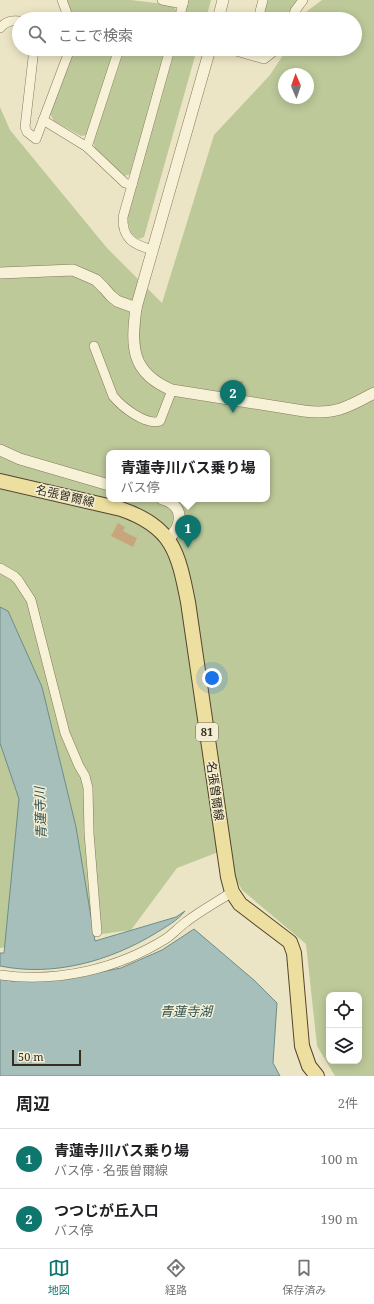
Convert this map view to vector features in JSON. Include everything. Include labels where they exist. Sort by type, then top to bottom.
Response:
[{"type":"main road","name":"名張曽爾線","points":[[0,481],[133,513],[154,525],[168,540],[176,557],[188,602],[228,877],[232,892],[240,904],[290,942],[294,953],[302,1046],[309,1066],[317,1076]]},
{"type":"street","points":[[62,0],[66,12]]},
{"type":"street","points":[[162,0],[184,2],[181,12]]},
{"type":"street","points":[[220,12],[223,0]]},
{"type":"street","points":[[260,12],[263,0]]},
{"type":"street","points":[[295,12],[303,0]]},
{"type":"street","points":[[0,28],[5,23],[12,21]]},
{"type":"street","points":[[33,56],[25,127],[27,132],[36,139],[67,56]]},
{"type":"street","points":[[87,147],[118,56]]},
{"type":"street","points":[[153,250],[142,247],[133,242],[127,236],[123,217],[165,56]]},
{"type":"street","points":[[208,56],[136,308],[133,338],[137,360],[149,377],[157,383],[172,390],[318,413],[340,410],[374,394]]},
{"type":"street","points":[[257,56],[264,59],[268,56]]},
{"type":"street","points":[[43,120],[87,147],[125,183],[132,185]]},
{"type":"street","points":[[0,273],[73,270],[96,280],[117,301],[136,308]]},
{"type":"street","points":[[94,346],[113,396],[119,403],[132,413],[153,422],[160,421],[172,390]]},
{"type":"street","points":[[0,450],[20,459],[106,483]]},
{"type":"street","points":[[168,540],[178,526],[179,518],[179,512],[171,502]]},
{"type":"street","points":[[0,568],[18,580],[31,600],[65,733],[79,766],[85,776],[88,788],[89,833],[97,932]]},
{"type":"street","points":[[0,975],[17,977],[47,977],[80,973],[111,965],[168,937],[186,922],[232,892]]},
{"type":"green space","points":[[68,0],[131,0],[172,5],[177,11],[70,12],[66,2]]},
{"type":"green space","points":[[188,0],[211,0],[208,12],[185,12]]},
{"type":"green space","points":[[268,0],[297,0],[290,12],[264,12]]},
{"type":"green space","points":[[322,0],[374,0],[374,1076],[335,1076],[328,1064],[362,1064],[362,992],[326,992],[326,1061],[317,1046],[306,944],[242,890],[221,851],[177,868],[131,930],[0,948],[0,107],[10,130],[107,248],[162,303],[214,135],[270,75],[282,56],[362,56],[362,12],[306,12]]},
{"type":"green space","points":[[72,56],[114,56],[87,135],[81,136],[54,121],[50,114]]},
{"type":"green space","points":[[122,56],[162,56],[164,58],[131,174],[124,176],[95,148],[93,142]]},
{"type":"green space","points":[[173,56],[195,56],[144,237],[139,239],[136,238],[132,233],[127,219]]},
{"type":"water","name":"青蓮寺川","points":[[0,607],[8,611],[42,687],[76,827],[95,941],[176,917],[185,911],[179,918],[156,933],[120,952],[101,959],[61,968],[20,969],[0,966],[0,953],[4,953],[19,799],[0,743]]},
{"type":"water","name":"青蓮寺湖","points":[[194,929],[255,981],[277,1003],[273,1063],[280,1076],[0,1076],[0,979],[13,981],[70,978],[121,968],[162,950]]},
{"type":"building","points":[[234,381],[243,381],[243,386],[241,386],[241,394],[227,394],[226,384],[234,384]]},
{"type":"building","points":[[118,523],[125,527],[123,531],[137,538],[133,547],[111,536]]},
{"type":"place","name":"つつじが丘入口","points":[[233,413]]},
{"type":"place","name":"青蓮寺川バス乗り場","points":[[188,548]]}]
